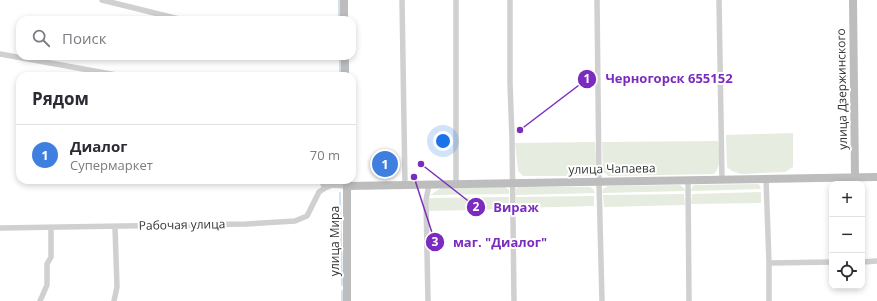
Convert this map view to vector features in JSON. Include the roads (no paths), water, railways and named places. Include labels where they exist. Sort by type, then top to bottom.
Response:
[{"type":"main road","points":[[344,0],[344,16]]},
{"type":"main road","name":"улица Дзержинского","points":[[853,0],[855,178]]},
{"type":"main road","points":[[345,60],[345,72]]},
{"type":"main road","name":"улица Чапаева","points":[[356,183],[405,185],[877,177]]},
{"type":"main road","name":"улица Мира","points":[[347,184],[347,301]]},
{"type":"street","points":[[102,0],[167,16]]},
{"type":"street","points":[[402,0],[405,185]]},
{"type":"street","points":[[456,0],[456,184]]},
{"type":"street","points":[[510,0],[514,301]]},
{"type":"street","points":[[596,0],[602,301]]},
{"type":"street","points":[[719,0],[722,180]]},
{"type":"street","points":[[0,54],[16,57]]},
{"type":"street","points":[[33,60],[100,72]]},
{"type":"street","points":[[766,179],[769,301]]},
{"type":"street","points":[[688,180],[689,301]]},
{"type":"street","points":[[322,184],[325,188],[340,184]]},
{"type":"street","points":[[428,301],[426,200],[429,184]]},
{"type":"street","name":"Рабочая улица","points":[[0,228],[252,224],[295,221],[307,216],[319,192],[325,188]]},
{"type":"street","points":[[40,301],[47,285],[47,264],[51,257],[51,227]]},
{"type":"street","points":[[114,301],[117,287],[115,227]]},
{"type":"street","points":[[865,262],[877,261]]},
{"type":"street","points":[[769,263],[829,262]]},
{"type":"waterway","points":[[339,0],[339,16]]},
{"type":"waterway","points":[[340,60],[340,72]]},
{"type":"waterway","points":[[340,193],[342,285]]},
{"type":"waterway","points":[[342,291],[342,301]]},
{"type":"place","name":"Черногорск 655152","points":[[520,130]]},
{"type":"place","name":"Диалог","points":[[385,164]]},
{"type":"place","name":"Вираж","points":[[421,164]]},
{"type":"place","name":"маг. \"Диалог\"","points":[[414,177]]}]
